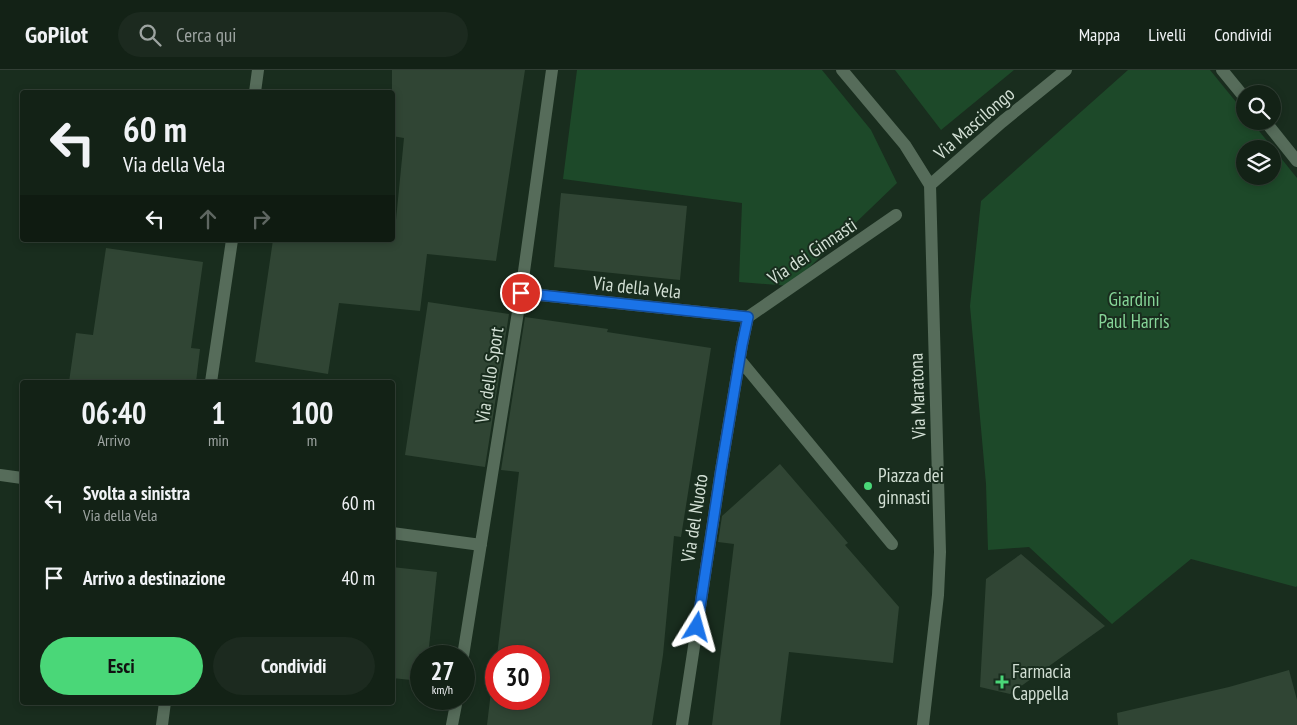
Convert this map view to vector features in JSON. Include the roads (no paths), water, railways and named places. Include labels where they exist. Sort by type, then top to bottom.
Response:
[{"type":"street","points":[[255,90],[258,70]]},
{"type":"street","name":"Via dello Sport","points":[[465,645],[521,293],[552,70]]},
{"type":"street","points":[[842,70],[905,145],[930,185]]},
{"type":"street","name":"Via Mascilongo","points":[[930,185],[1002,122],[1066,70]]},
{"type":"street","points":[[1222,70],[1236,87]]},
{"type":"street","points":[[1272,130],[1297,161]]},
{"type":"street","name":"Via Maratona","points":[[923,725],[938,595],[940,552],[930,185]]},
{"type":"street","name":"Via dei Ginnasti","points":[[748,317],[896,216]]},
{"type":"street","points":[[210,380],[232,242]]},
{"type":"street","name":"Via della Vela","points":[[521,293],[748,317]]},
{"type":"street","name":"Via del Nuoto","points":[[682,725],[721,470],[748,317]]},
{"type":"street","points":[[740,360],[892,544]]},
{"type":"street","points":[[0,475],[20,478]]},
{"type":"street","points":[[395,532],[481,546]]},
{"type":"street","points":[[162,725],[165,705]]},
{"type":"street","points":[[452,725],[454,710]]},
{"type":"place","name":"Piazza dei ginnasti","points":[[868,486]]},
{"type":"place","name":"Farmacia Cappella","points":[[1002,682]]},
{"type":"park label","name":"Giardini Paul Harris","points":[[1134,310]]}]
